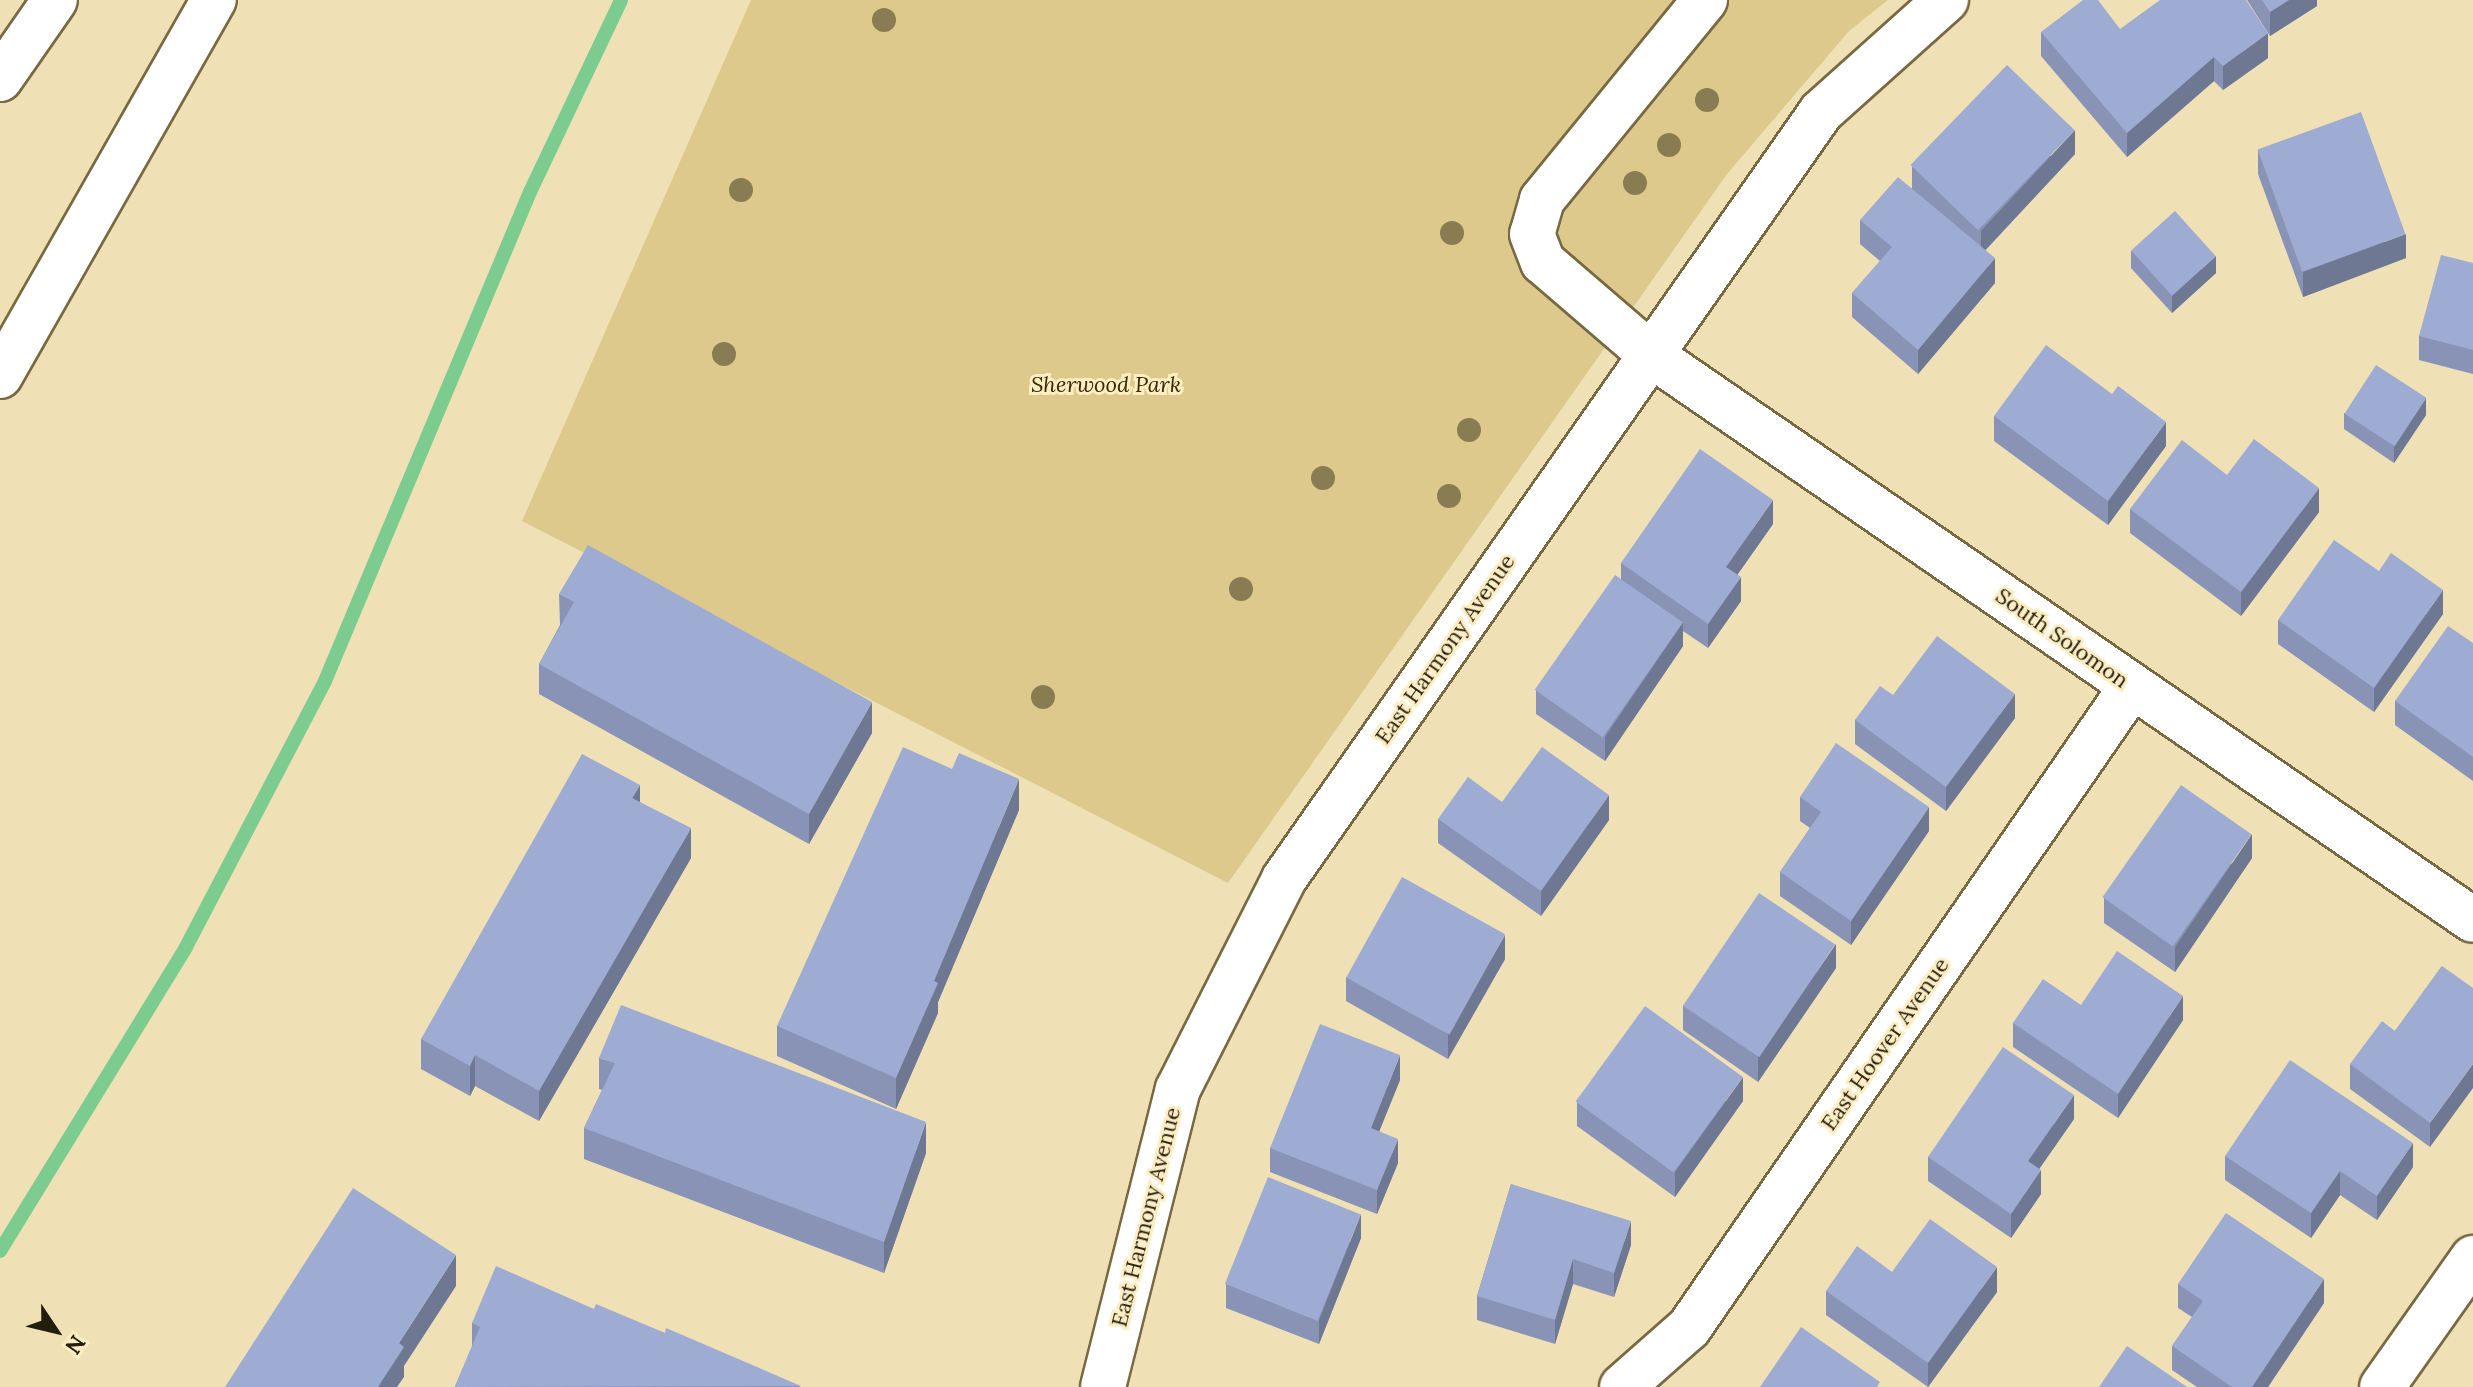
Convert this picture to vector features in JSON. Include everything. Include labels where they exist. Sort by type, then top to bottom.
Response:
[{"type":"main road","points":[[0,79],[55,0]]},
{"type":"main road","points":[[0,376],[214,0]]},
{"type":"main road","name":"South Solomon","points":[[1705,0],[1542,200],[1532,234],[1543,262],[1651,355],[2473,920]]},
{"type":"main road","name":"East Harmony Avenue","points":[[1103,1387],[1178,1089],[1270,905],[1821,112],[1946,0]]},
{"type":"main road","name":"East Hoover Avenue","points":[[1622,1387],[1689,1328],[2132,686]]},
{"type":"main road","points":[[2382,1387],[2473,1258]]},
{"type":"green space","name":"Sherwood Park","points":[[751,0],[1888,0],[1849,31],[1727,174],[1228,883],[522,521]]},
{"type":"building","points":[[2083,0],[2098,0],[2120,29],[2160,0],[2246,0],[2268,33],[2223,66],[2214,57],[2127,133],[2041,32]]},
{"type":"building","points":[[2262,0],[2289,0],[2270,12]]},
{"type":"building","points":[[2007,65],[2075,130],[1978,230],[1910,165]]},
{"type":"building","points":[[2361,112],[2405,234],[2302,272],[2258,150]]},
{"type":"building","points":[[1898,177],[1995,258],[1918,350],[1852,293],[1892,247],[1860,220]]},
{"type":"building","points":[[2175,211],[2216,256],[2172,296],[2131,250]]},
{"type":"building","points":[[2441,255],[2473,263],[2473,350],[2419,336]]},
{"type":"building","points":[[2046,345],[2112,394],[2118,386],[2166,422],[2108,501],[1994,416]]},
{"type":"building","points":[[2376,365],[2426,398],[2395,446],[2344,414]]},
{"type":"building","points":[[2254,439],[2319,488],[2241,592],[2130,509],[2182,440],[2227,475]]},
{"type":"building","points":[[1700,449],[1773,500],[1726,567],[1741,577],[1708,624],[1621,563]]},
{"type":"building","points":[[2334,540],[2379,571],[2391,553],[2443,590],[2374,688],[2278,620]]},
{"type":"building","points":[[588,545],[872,702],[809,814],[539,664],[574,602],[559,594]]},
{"type":"building","points":[[1615,575],[1683,623],[1603,737],[1535,690]]},
{"type":"building","points":[[2448,626],[2473,643],[2473,757],[2395,701]]},
{"type":"building","points":[[1937,636],[2015,694],[1946,787],[1855,720],[1880,686],[1893,695]]},
{"type":"building","points":[[1836,743],[1929,807],[1851,921],[1780,872],[1821,812],[1800,797]]},
{"type":"building","points":[[903,747],[952,769],[959,753],[1019,779],[934,981],[938,983],[896,1078],[777,1026]]},
{"type":"building","points":[[1542,747],[1609,795],[1541,891],[1438,819],[1468,777],[1502,802]]},
{"type":"building","points":[[582,754],[640,785],[632,798],[691,828],[539,1091],[475,1055],[470,1066],[421,1039]]},
{"type":"building","points":[[2181,785],[2251,834],[2173,947],[2102,897]]},
{"type":"building","points":[[1402,877],[1505,934],[1449,1035],[1346,978]]},
{"type":"building","points":[[1759,893],[1835,944],[1759,1057],[1683,1006]]},
{"type":"building","points":[[2117,951],[2183,996],[2118,1094],[2013,1023],[2043,979],[2081,1005]]},
{"type":"building","points":[[2442,966],[2473,988],[2473,1064],[2430,1123],[2350,1064],[2382,1021],[2395,1031]]},
{"type":"building","points":[[621,1005],[926,1122],[884,1242],[584,1128],[615,1063],[599,1058]]},
{"type":"building","points":[[1645,1006],[1743,1077],[1674,1173],[1576,1101]]},
{"type":"building","points":[[1320,1024],[1400,1055],[1371,1128],[1398,1139],[1377,1190],[1270,1148]]},
{"type":"building","points":[[2003,1047],[2074,1095],[2028,1161],[2041,1170],[2011,1214],[1928,1157]]},
{"type":"building","points":[[2290,1060],[2413,1143],[2377,1196],[2340,1171],[2311,1213],[2225,1156]]},
{"type":"building","points":[[1268,1177],[1361,1214],[1318,1321],[1225,1284]]},
{"type":"building","points":[[1511,1184],[1631,1221],[1614,1273],[1573,1259],[1555,1320],[1477,1296]]},
{"type":"building","points":[[353,1188],[456,1255],[399,1343],[404,1347],[378,1387],[225,1387]]},
{"type":"building","points":[[2226,1213],[2324,1279],[2252,1387],[2232,1387],[2172,1346],[2203,1301],[2178,1284]]},
{"type":"building","points":[[1930,1219],[1997,1267],[1928,1363],[1826,1291],[1857,1246],[1892,1272]]},
{"type":"building","points":[[496,1266],[594,1309],[596,1304],[665,1333],[666,1328],[801,1386],[455,1386],[480,1327],[472,1323]]},
{"type":"building","points":[[1801,1327],[1880,1382],[1877,1387],[1760,1387]]},
{"type":"building","points":[[2127,1346],[2187,1387],[2099,1387]]},
{"type":"waterway","points":[[0,1251],[186,947],[325,681],[530,192],[621,0]]}]
